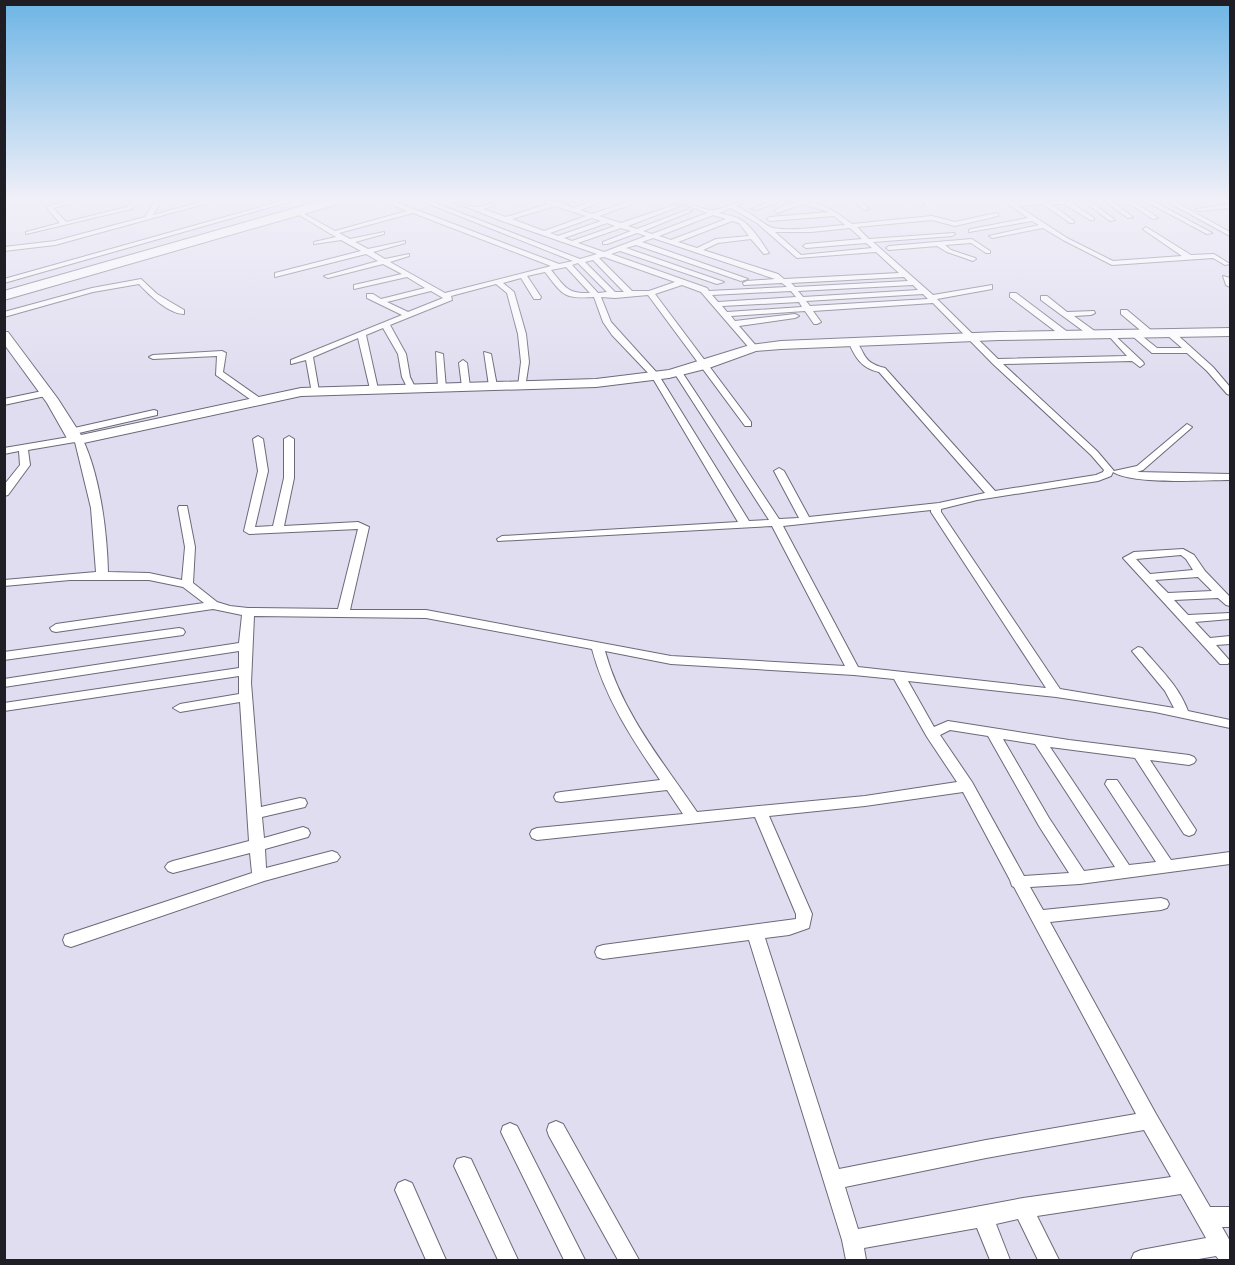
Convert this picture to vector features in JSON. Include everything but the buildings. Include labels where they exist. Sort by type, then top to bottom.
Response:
[{"type":"highway","points":[[6,287],[115,260]]},
{"type":"street","points":[[5,271],[6,287],[105,260]]},
{"type":"street","points":[[302,261],[306,260]]},
{"type":"street","points":[[278,275],[337,260]]},
{"type":"street","points":[[302,277],[365,260]]},
{"type":"street","points":[[294,362],[361,333],[449,300],[433,288],[381,260]]},
{"type":"street","points":[[328,276],[390,260]]},
{"type":"street","points":[[547,260],[563,266],[597,296],[610,327],[655,376],[745,524]]},
{"type":"street","points":[[391,307],[583,260]]},
{"type":"street","points":[[597,260],[631,295]]},
{"type":"street","points":[[618,260],[709,293],[754,348]]},
{"type":"street","points":[[655,260],[720,282]]},
{"type":"street","points":[[688,260],[744,279]]},
{"type":"street","points":[[729,260],[784,281],[794,289],[812,315]]},
{"type":"street","points":[[888,260],[930,297],[1113,473],[1149,477],[1200,475],[1230,477]]},
{"type":"street","points":[[1106,260],[1112,263],[1158,260]]},
{"type":"street","points":[[1221,260],[1227,264]]},
{"type":"street","points":[[359,276],[416,261]]},
{"type":"street","points":[[580,261],[615,296]]},
{"type":"street","points":[[659,274],[691,261]]},
{"type":"street","points":[[699,288],[720,282],[770,274],[897,269]]},
{"type":"street","points":[[547,270],[567,294],[631,295],[650,293],[682,282]]},
{"type":"street","points":[[357,287],[408,275]]},
{"type":"street","points":[[734,284],[904,275]]},
{"type":"street","points":[[523,276],[537,297]]},
{"type":"street","points":[[4,315],[92,290],[141,280],[154,296],[181,312]]},
{"type":"street","points":[[498,282],[510,292],[522,334],[525,362],[522,386]]},
{"type":"street","points":[[709,293],[913,283]]},
{"type":"street","points":[[736,326],[989,287]]},
{"type":"street","points":[[381,301],[433,288]]},
{"type":"street","points":[[650,293],[748,424]]},
{"type":"street","points":[[1013,295],[1066,335]]},
{"type":"street","points":[[370,296],[408,315]]},
{"type":"street","points":[[717,304],[801,298],[930,297]]},
{"type":"street","points":[[1044,298],[1093,334]]},
{"type":"street","points":[[1124,312],[1149,333]]},
{"type":"street","points":[[1066,314],[1091,313]]},
{"type":"street","points":[[724,314],[812,315]]},
{"type":"street","points":[[385,324],[402,354],[406,377],[412,389]]},
{"type":"street","points":[[4,452],[257,400],[315,391],[596,383],[655,376],[705,365],[754,348],[807,343],[970,337],[1230,332]]},
{"type":"street","points":[[361,333],[374,389]]},
{"type":"street","points":[[1170,333],[1230,392]]},
{"type":"street","points":[[996,362],[1137,361],[1111,334]]},
{"type":"street","points":[[1134,334],[1152,350],[1189,350]]},
{"type":"street","points":[[4,335],[47,393],[75,437],[99,513],[102,577]]},
{"type":"street","points":[[852,341],[861,362],[866,366],[882,370],[992,494]]},
{"type":"street","points":[[153,357],[222,353],[219,373],[257,400]]},
{"type":"street","points":[[439,354],[442,388]]},
{"type":"street","points":[[487,354],[493,386]]},
{"type":"street","points":[[309,356],[315,391]]},
{"type":"street","points":[[463,363],[466,387]]},
{"type":"street","points":[[677,371],[776,523],[854,671]]},
{"type":"street","points":[[4,402],[47,393]]},
{"type":"street","points":[[75,437],[154,413]]},
{"type":"street","points":[[502,539],[806,521],[937,506],[992,494],[1098,478],[1140,468],[1187,427]]},
{"type":"street","points":[[258,439],[263,471],[249,531],[358,525],[364,527],[343,614]]},
{"type":"street","points":[[278,530],[290,478],[289,439]]},
{"type":"street","points":[[4,493],[25,465],[23,449]]},
{"type":"street","points":[[779,471],[806,521]]},
{"type":"street","points":[[937,506],[936,512],[1056,693]]},
{"type":"street","points":[[183,508],[190,547],[187,585]]},
{"type":"street","points":[[1224,661],[1129,558],[1134,555],[1183,552],[1230,603]]},
{"type":"street","points":[[1148,577],[1201,573]]},
{"type":"street","points":[[4,583],[55,577],[147,577],[187,585],[214,605]]},
{"type":"street","points":[[1166,597],[1221,594]]},
{"type":"street","points":[[56,628],[214,605],[248,612],[426,614],[671,660],[854,671],[1056,693],[1183,714],[1228,726]]},
{"type":"street","points":[[248,612],[245,646],[246,697],[259,872],[263,875]]},
{"type":"street","points":[[1186,619],[1230,616]]},
{"type":"street","points":[[4,656],[179,632]]},
{"type":"street","points":[[1208,642],[1230,640]]},
{"type":"street","points":[[4,683],[245,646]]},
{"type":"street","points":[[598,647],[601,664],[612,691],[694,819]]},
{"type":"street","points":[[1138,651],[1170,687],[1183,714]]},
{"type":"street","points":[[4,707],[245,671]]},
{"type":"street","points":[[899,676],[932,734],[967,786],[1017,882],[1039,917],[1149,1120],[1226,1253],[1141,1260]]},
{"type":"street","points":[[180,708],[246,697]]},
{"type":"street","points":[[932,734],[948,725],[1189,760]]},
{"type":"street","points":[[992,732],[1044,822],[1080,878]]},
{"type":"street","points":[[1039,740],[1125,871]]},
{"type":"street","points":[[1139,754],[1189,830]]},
{"type":"street","points":[[561,796],[672,784]]},
{"type":"street","points":[[1112,784],[1167,866]]},
{"type":"street","points":[[537,834],[865,801],[967,786]]},
{"type":"street","points":[[254,814],[300,803]]},
{"type":"street","points":[[603,952],[798,926],[805,919],[760,812]]},
{"type":"street","points":[[172,867],[303,833]]},
{"type":"street","points":[[71,940],[263,875],[332,857]]},
{"type":"street","points":[[1017,882],[1080,878],[1230,858]]},
{"type":"street","points":[[1039,917],[1161,904]]},
{"type":"street","points":[[756,933],[852,1240],[856,1260]]},
{"type":"street","points":[[833,1180],[986,1149],[1149,1120]]},
{"type":"street","points":[[556,1130],[628,1260]]},
{"type":"street","points":[[510,1132],[575,1260]]},
{"type":"street","points":[[464,1166],[508,1260]]},
{"type":"street","points":[[852,1240],[1023,1208],[1186,1184]]},
{"type":"street","points":[[405,1190],[436,1260]]},
{"type":"street","points":[[1023,1208],[1049,1260]]},
{"type":"street","points":[[983,1217],[1000,1260]]},
{"type":"street","points":[[1206,1217],[1230,1217]]}]
